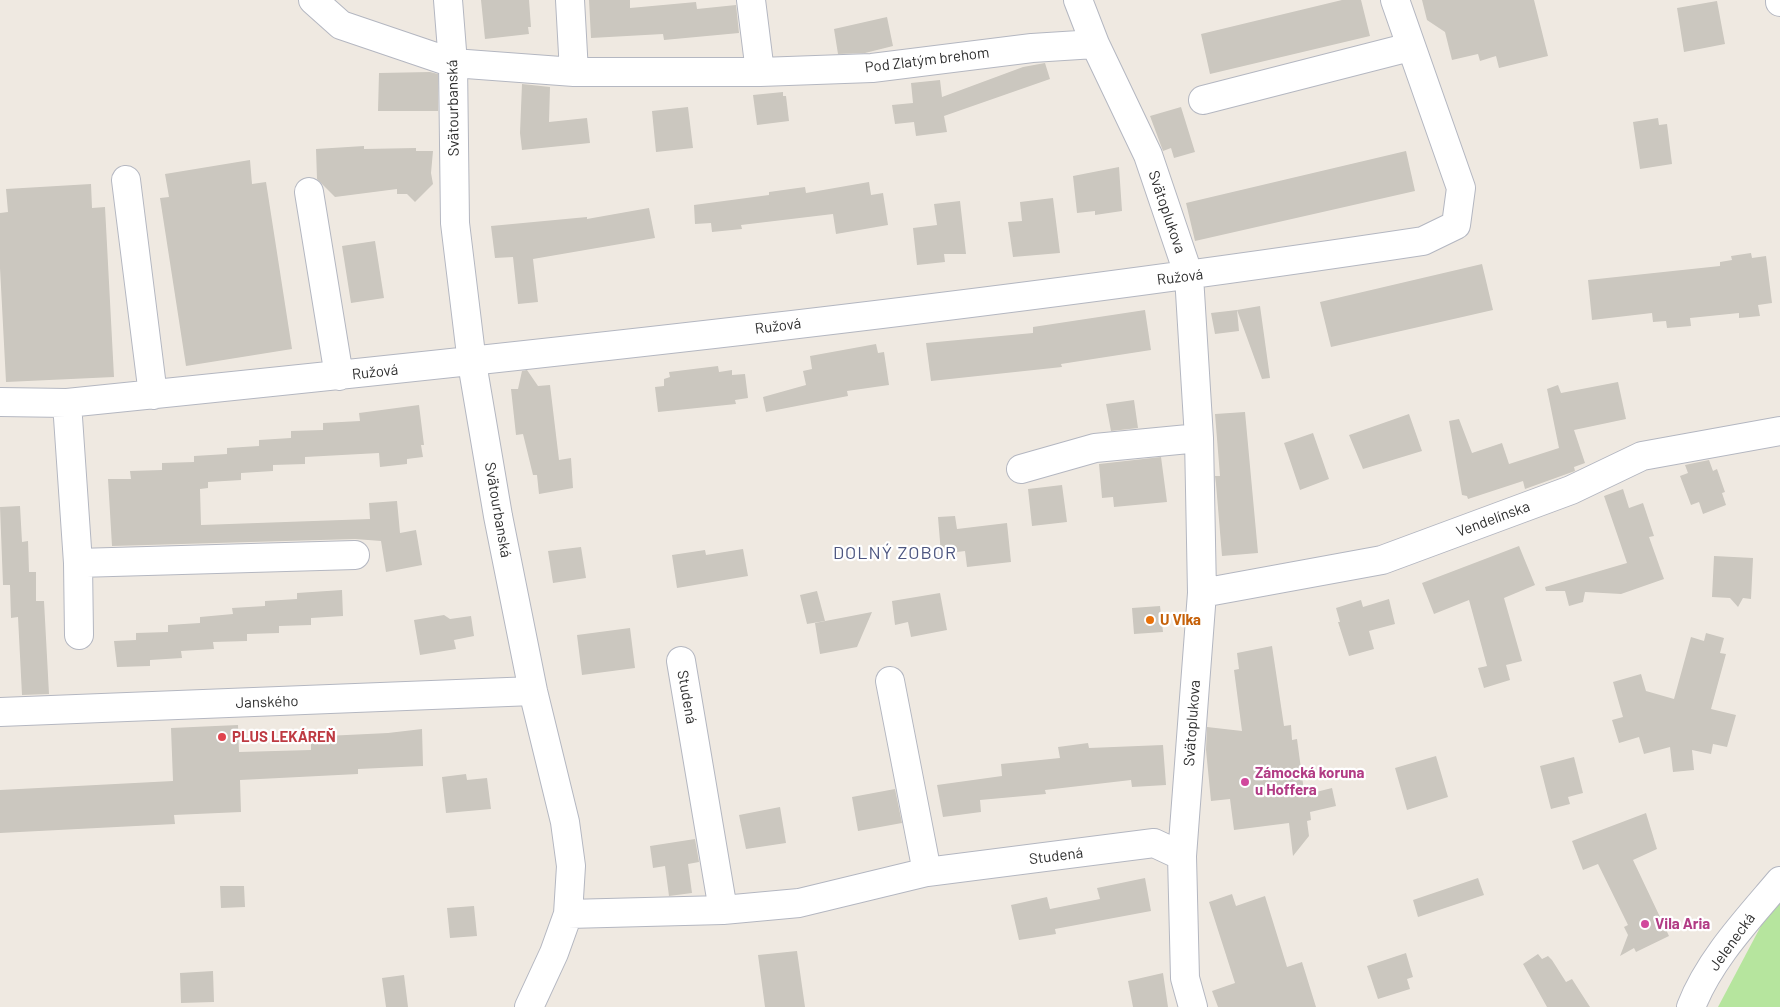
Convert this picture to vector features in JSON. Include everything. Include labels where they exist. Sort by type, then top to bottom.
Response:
[{"type":"street","name":"Pod Zlatým brehom","points":[[313,0],[341,25],[454,63],[574,72],[760,72],[872,68],[1032,48],[1095,44]]},
{"type":"street","name":"Svätourbanská","points":[[448,0],[454,63],[455,223],[472,362],[498,516],[533,691],[565,822],[571,866],[568,914],[554,953],[529,1007]]},
{"type":"street","points":[[570,0],[574,72]]},
{"type":"street","points":[[751,0],[760,72]]},
{"type":"street","name":"Svätoplukova","points":[[1078,0],[1095,44],[1148,155],[1189,276],[1199,438],[1202,593],[1182,856],[1185,978],[1193,1007]]},
{"type":"street","name":"Ružová","points":[[0,402],[67,403],[472,362],[1189,276],[1423,241],[1456,225],[1461,188],[1395,0]]},
{"type":"street","points":[[1203,100],[1410,47]]},
{"type":"street","points":[[126,180],[153,395]]},
{"type":"street","points":[[309,192],[339,376]]},
{"type":"street","points":[[67,403],[78,563],[79,636]]},
{"type":"street","name":"Vendelínska","points":[[1202,593],[1382,560],[1571,490],[1642,456],[1780,431]]},
{"type":"street","points":[[1021,468],[1095,448],[1199,438]]},
{"type":"street","points":[[78,563],[355,555]]},
{"type":"street","name":"Studená","points":[[681,662],[723,910]]},
{"type":"street","points":[[890,681],[927,872]]},
{"type":"street","name":"Janského","points":[[0,712],[533,691]]},
{"type":"street","name":"Studená","points":[[568,914],[723,910],[799,903],[927,872],[1154,843],[1182,856]]},
{"type":"street","name":"Jelenecká","points":[[1691,1007],[1698,989],[1721,956],[1746,921],[1780,881]]},
{"type":"green space","points":[[1780,903],[1780,1007],[1718,1007],[1763,922]]},
{"type":"building","points":[[481,0],[529,0],[531,27],[528,27],[529,34],[485,39]]},
{"type":"building","points":[[589,0],[630,0],[630,8],[696,2],[697,9],[736,5],[739,33],[664,40],[663,34],[591,38]]},
{"type":"building","points":[[1342,0],[1361,0],[1370,36],[1210,74],[1201,34]]},
{"type":"building","points":[[1422,0],[1534,0],[1548,56],[1499,68],[1496,56],[1480,61],[1478,54],[1452,60],[1445,32],[1427,20]]},
{"type":"building","points":[[1717,1],[1725,44],[1684,52],[1677,8]]},
{"type":"building","points":[[887,17],[893,46],[865,53],[838,54],[834,29]]},
{"type":"building","points":[[1045,63],[1050,79],[944,116],[947,132],[916,136],[914,122],[895,124],[892,105],[913,103],[911,83],[940,80],[942,97],[1023,67]]},
{"type":"building","points":[[430,72],[438,74],[438,111],[378,111],[379,73]]},
{"type":"building","points":[[522,84],[550,87],[549,122],[587,118],[590,143],[522,150],[520,133]]},
{"type":"building","points":[[783,92],[783,96],[786,96],[789,121],[757,125],[753,95]]},
{"type":"building","points":[[688,107],[693,148],[656,152],[652,111]]},
{"type":"building","points":[[1181,107],[1195,152],[1174,158],[1171,148],[1163,151],[1150,116]]},
{"type":"building","points":[[1658,118],[1659,125],[1667,124],[1672,164],[1640,169],[1633,122]]},
{"type":"building","points":[[364,146],[364,149],[416,148],[416,151],[433,151],[431,173],[433,184],[415,202],[407,194],[397,194],[397,189],[335,197],[317,179],[316,149]]},
{"type":"building","points":[[1406,151],[1415,191],[1195,241],[1186,203]]},
{"type":"building","points":[[250,160],[252,184],[266,182],[292,349],[186,366],[160,198],[169,197],[165,174]]},
{"type":"building","points":[[1119,167],[1122,211],[1095,215],[1095,211],[1077,213],[1073,176]]},
{"type":"building","points":[[869,182],[871,195],[883,193],[888,225],[836,234],[833,214],[741,225],[742,229],[712,232],[711,223],[695,224],[694,205],[769,195],[769,192],[805,187],[806,193]]},
{"type":"building","points":[[91,184],[92,208],[105,207],[114,377],[6,382],[0,268],[0,213],[8,212],[6,189]]},
{"type":"building","points":[[1053,198],[1060,253],[1013,257],[1008,222],[1022,221],[1020,202]]},
{"type":"building","points":[[960,201],[966,254],[944,254],[945,262],[917,265],[913,228],[937,225],[934,204]]},
{"type":"building","points":[[649,208],[655,238],[533,259],[538,302],[518,304],[513,257],[495,258],[491,226],[587,217],[587,219]]},
{"type":"building","points":[[375,241],[384,298],[351,303],[342,246]]},
{"type":"building","points":[[1751,253],[1752,258],[1766,256],[1772,303],[1758,305],[1760,316],[1739,318],[1739,313],[1690,318],[1691,326],[1667,328],[1666,321],[1653,322],[1652,313],[1592,320],[1588,280],[1720,266],[1720,262],[1732,260],[1731,256]]},
{"type":"building","points":[[1482,264],[1493,310],[1331,347],[1320,302]]},
{"type":"building","points":[[1260,306],[1270,378],[1262,379],[1237,310]]},
{"type":"building","points":[[1145,310],[1151,350],[1061,364],[1062,367],[931,381],[926,343],[1033,333],[1033,327]]},
{"type":"building","points":[[1237,310],[1239,331],[1215,334],[1211,313]]},
{"type":"building","points":[[876,344],[878,353],[884,352],[889,385],[847,391],[848,396],[766,412],[763,397],[806,385],[803,371],[812,369],[810,356]]},
{"type":"building","points":[[718,366],[719,372],[732,370],[732,375],[745,374],[748,398],[735,400],[736,404],[658,412],[655,387],[664,386],[664,379],[670,377],[669,372]]},
{"type":"building","points":[[527,370],[538,386],[550,385],[559,460],[571,458],[573,488],[539,494],[537,475],[533,475],[523,434],[516,435],[511,389],[518,389],[522,371]]},
{"type":"building","points":[[1618,382],[1626,419],[1574,430],[1585,463],[1574,467],[1575,471],[1525,489],[1523,481],[1468,499],[1467,496],[1462,495],[1449,421],[1459,419],[1472,453],[1502,443],[1509,464],[1559,448],[1547,389],[1558,385],[1561,393]]},
{"type":"building","points":[[1134,400],[1138,428],[1111,431],[1106,404]]},
{"type":"building","points":[[419,405],[424,445],[421,445],[423,457],[407,459],[407,464],[380,467],[379,453],[305,457],[305,464],[273,465],[273,471],[241,473],[241,480],[208,482],[208,488],[200,489],[201,525],[370,519],[369,503],[397,501],[400,533],[416,530],[422,565],[386,572],[381,541],[355,539],[112,546],[108,479],[131,479],[130,471],[162,470],[162,463],[194,462],[194,456],[227,454],[227,448],[259,446],[259,440],[291,438],[291,431],[323,430],[323,423],[360,421],[359,413]]},
{"type":"building","points":[[1245,412],[1258,553],[1222,556],[1215,476],[1220,476],[1215,414]]},
{"type":"building","points":[[1409,414],[1422,451],[1363,469],[1349,435]]},
{"type":"building","points":[[1313,433],[1329,479],[1300,490],[1284,443]]},
{"type":"building","points":[[1161,457],[1167,502],[1114,507],[1113,497],[1102,498],[1099,464]]},
{"type":"building","points":[[1709,460],[1713,471],[1717,469],[1725,492],[1722,493],[1726,505],[1703,514],[1699,502],[1691,505],[1680,476],[1688,473],[1685,465]]},
{"type":"building","points":[[1062,485],[1067,522],[1032,526],[1028,489]]},
{"type":"building","points":[[1623,489],[1629,508],[1643,503],[1654,536],[1649,537],[1664,579],[1621,594],[1585,592],[1583,602],[1569,606],[1565,591],[1546,591],[1545,587],[1627,563],[1604,496]]},
{"type":"building","points":[[20,506],[22,542],[28,541],[29,572],[36,572],[36,601],[44,601],[49,694],[22,695],[18,617],[11,618],[10,585],[3,585],[0,507]]},
{"type":"building","points":[[955,516],[957,529],[1007,523],[1011,562],[967,567],[965,551],[941,554],[938,517]]},
{"type":"building","points":[[1519,546],[1535,585],[1504,598],[1522,661],[1506,665],[1510,680],[1484,688],[1478,668],[1487,666],[1469,600],[1434,614],[1422,583]]},
{"type":"building","points":[[581,547],[586,578],[553,583],[548,551]]},
{"type":"building","points":[[743,549],[748,576],[677,588],[672,555],[705,550],[706,555]]},
{"type":"building","points":[[1714,556],[1753,558],[1751,599],[1743,598],[1738,607],[1730,598],[1712,597]]},
{"type":"building","points":[[342,590],[343,616],[311,618],[311,625],[279,626],[279,633],[247,634],[247,641],[213,642],[214,649],[181,651],[182,658],[150,660],[150,666],[117,667],[114,641],[136,640],[136,633],[168,632],[168,625],[200,623],[200,617],[233,614],[232,608],[265,606],[265,601],[297,599],[297,593]]},
{"type":"building","points":[[817,591],[825,621],[807,624],[800,595]]},
{"type":"building","points":[[940,593],[947,630],[911,637],[908,622],[895,625],[892,601]]},
{"type":"building","points":[[1389,599],[1395,624],[1369,631],[1374,649],[1349,656],[1338,622],[1340,622],[1336,608],[1361,600],[1363,607]]},
{"type":"building","points":[[1160,606],[1163,632],[1134,634],[1132,608]]},
{"type":"building","points":[[872,612],[857,647],[820,654],[815,623]]},
{"type":"building","points":[[444,615],[450,619],[471,616],[474,636],[454,640],[456,649],[420,655],[414,620]]},
{"type":"building","points":[[630,628],[635,668],[582,675],[577,635]]},
{"type":"building","points":[[1706,633],[1724,638],[1720,653],[1726,654],[1711,709],[1736,715],[1727,747],[1713,744],[1711,754],[1692,750],[1694,770],[1673,772],[1670,747],[1644,754],[1639,737],[1619,743],[1612,720],[1623,717],[1613,682],[1641,674],[1646,691],[1674,699],[1691,637],[1704,641]]},
{"type":"building","points":[[1272,646],[1284,726],[1291,725],[1292,740],[1297,739],[1304,791],[1307,791],[1308,794],[1332,788],[1336,806],[1310,812],[1311,820],[1307,821],[1309,836],[1293,856],[1289,823],[1234,830],[1230,799],[1211,801],[1206,750],[1207,727],[1242,731],[1234,670],[1239,669],[1237,653]]},
{"type":"building","points":[[238,725],[239,752],[311,750],[311,742],[327,741],[326,736],[388,733],[422,729],[423,766],[358,769],[358,774],[240,780],[241,812],[174,815],[175,824],[0,833],[0,790],[173,781],[171,728]]},
{"type":"building","points":[[1088,743],[1089,748],[1163,745],[1166,785],[1132,787],[1131,780],[1045,790],[1046,794],[980,800],[981,812],[943,817],[937,785],[1002,776],[1001,764],[1060,758],[1058,747]]},
{"type":"building","points":[[1436,756],[1448,797],[1407,810],[1395,768]]},
{"type":"building","points":[[1574,757],[1583,793],[1568,797],[1570,804],[1551,809],[1540,766]]},
{"type":"building","points":[[466,774],[467,780],[487,778],[491,809],[446,813],[442,777]]},
{"type":"building","points":[[895,789],[902,823],[858,831],[852,797]]},
{"type":"building","points":[[780,807],[786,843],[746,849],[739,815]]},
{"type":"building","points":[[1646,813],[1657,849],[1633,860],[1669,936],[1636,952],[1634,948],[1620,956],[1628,935],[1624,927],[1628,925],[1598,864],[1583,870],[1572,841]]},
{"type":"building","points":[[695,839],[699,862],[688,864],[692,893],[669,896],[665,866],[653,868],[650,846]]},
{"type":"building","points":[[1145,878],[1151,911],[1055,929],[1056,934],[1019,940],[1011,905],[1047,897],[1050,909],[1100,899],[1097,888]]},
{"type":"building","points":[[1478,878],[1484,895],[1418,917],[1413,900]]},
{"type":"building","points":[[220,886],[244,886],[245,907],[221,908]]},
{"type":"building","points":[[1232,894],[1236,906],[1265,896],[1287,967],[1302,962],[1316,1007],[1218,1007],[1212,991],[1235,983],[1209,902]]},
{"type":"building","points":[[474,906],[477,936],[450,938],[447,908]]},
{"type":"building","points":[[797,951],[805,1007],[765,1007],[758,955]]},
{"type":"building","points":[[1406,953],[1413,977],[1407,979],[1410,989],[1378,999],[1367,966]]},
{"type":"building","points":[[1538,954],[1542,959],[1548,956],[1552,960],[1566,982],[1572,979],[1590,1007],[1547,1007],[1523,964]]},
{"type":"building","points":[[213,971],[214,1002],[181,1003],[180,973]]},
{"type":"building","points":[[1163,973],[1168,1007],[1133,1007],[1128,981]]},
{"type":"building","points":[[404,975],[408,1007],[386,1007],[382,978]]},
{"type":"place","name":"U Vlka","points":[[1150,620]]},
{"type":"place","name":"PLUS LEKÁREŇ","points":[[222,737]]},
{"type":"place","name":"Zámocká koruna u Hoffera","points":[[1245,782]]},
{"type":"place","name":"Vila Aria","points":[[1645,924]]},
{"type":"district","name":"DOLNÝ ZOBOR","points":[[895,553]]}]
